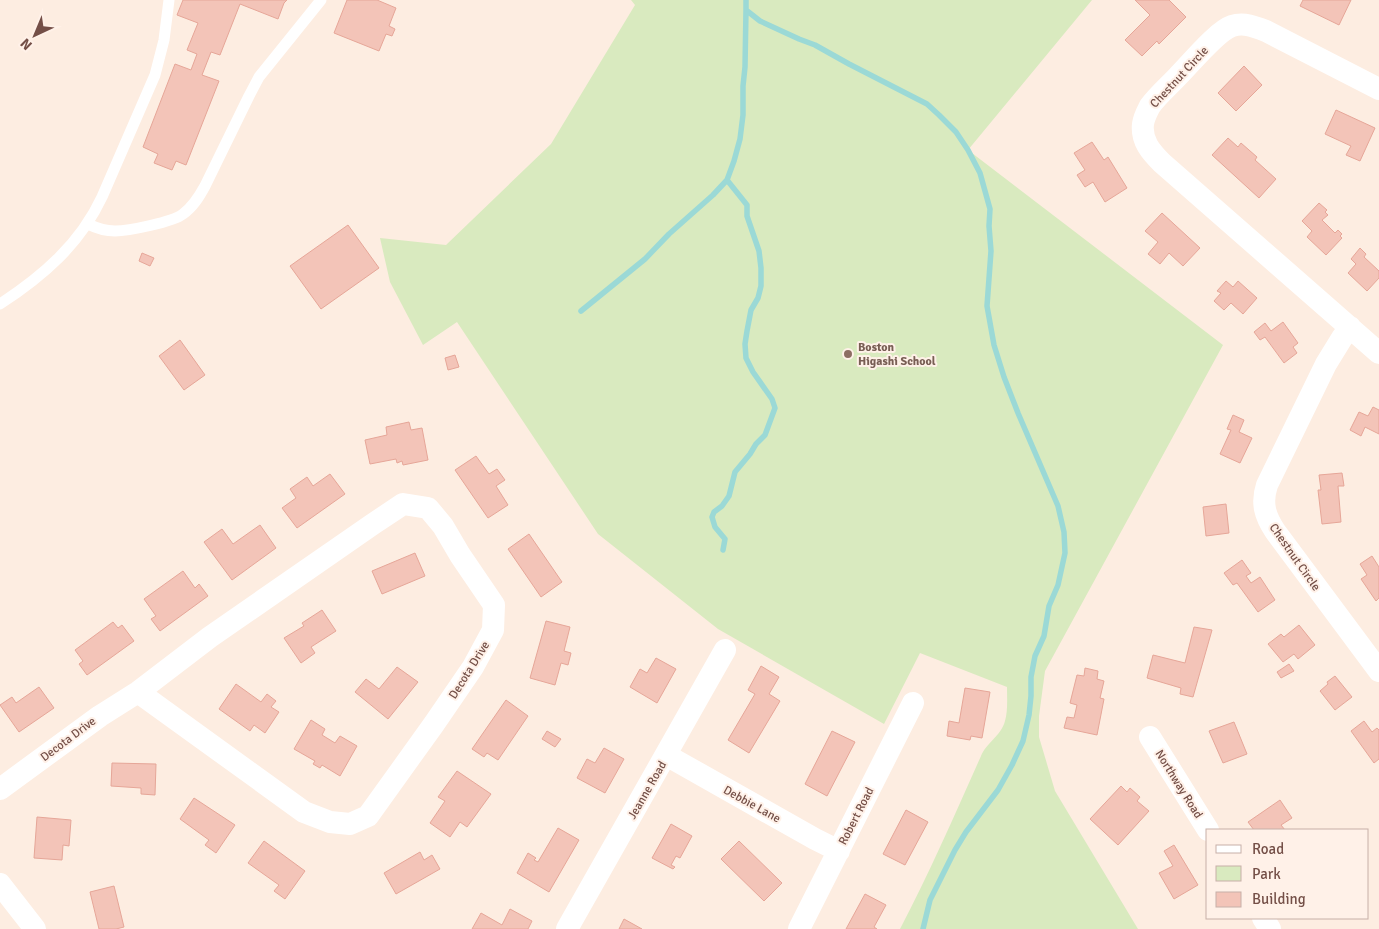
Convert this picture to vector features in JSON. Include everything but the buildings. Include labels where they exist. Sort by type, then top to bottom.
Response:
[{"type":"street","name":"Chestnut Circle","points":[[1379,89],[1266,32],[1240,24],[1232,26],[1217,36],[1157,98],[1147,111],[1143,126],[1143,135],[1146,143],[1156,157],[1379,353]]},
{"type":"street","name":"Chestnut Circle","points":[[1350,327],[1326,364],[1267,485],[1264,501],[1267,516],[1275,531],[1379,671]]},
{"type":"street","name":"Decota Drive","points":[[0,789],[100,716],[138,692],[210,637],[403,504],[428,508],[443,526],[494,606],[493,630],[473,667],[368,816],[350,824],[330,822],[304,812],[178,723],[138,692]]},
{"type":"street","name":"Jeanne Road","points":[[567,929],[725,650]]},
{"type":"street","name":"Robert Road","points":[[799,929],[913,703]]},
{"type":"street","name":"Northway Road","points":[[1150,737],[1207,829]]},
{"type":"street","name":"Debbie Lane","points":[[666,755],[839,851]]},
{"type":"street","points":[[0,884],[35,929]]},
{"type":"lane","points":[[0,304],[49,267],[74,242],[88,224],[102,197],[155,75],[164,40],[169,0]]},
{"type":"lane","points":[[88,224],[104,230],[120,230],[171,220],[189,209],[205,186],[259,78],[321,0]]},
{"type":"green space","name":"Boston Higashi School","points":[[631,0],[1092,0],[968,150],[1223,345],[1045,671],[1039,716],[1039,737],[1055,791],[1138,929],[900,929],[932,865],[983,751],[1003,726],[1007,713],[1007,687],[920,653],[884,724],[718,629],[598,534],[457,322],[423,345],[390,282],[380,238],[446,245],[551,144],[635,5]]},
{"type":"waterway","points":[[746,0],[746,10],[760,21],[815,45],[927,104],[956,132],[968,150],[980,173],[990,209],[991,251],[987,306],[994,345],[1018,413],[1058,506],[1064,532],[1065,553],[1058,585],[1049,606],[1044,636],[1035,656],[1031,677],[1029,715],[1023,741],[998,790],[966,832],[955,850],[930,900],[923,929]]},
{"type":"waterway","points":[[723,550],[725,539],[715,527],[712,517],[714,512],[722,506],[729,496],[735,472],[765,435],[775,408],[772,399],[753,372],[746,358],[745,344],[747,331],[751,310],[758,298],[761,286],[761,268],[759,251],[747,216],[747,205],[727,180],[740,139],[743,115],[746,10]]},
{"type":"waterway","points":[[581,311],[645,259],[727,180]]},
{"type":"place","name":"Boston Higashi School","points":[[848,354]]}]
